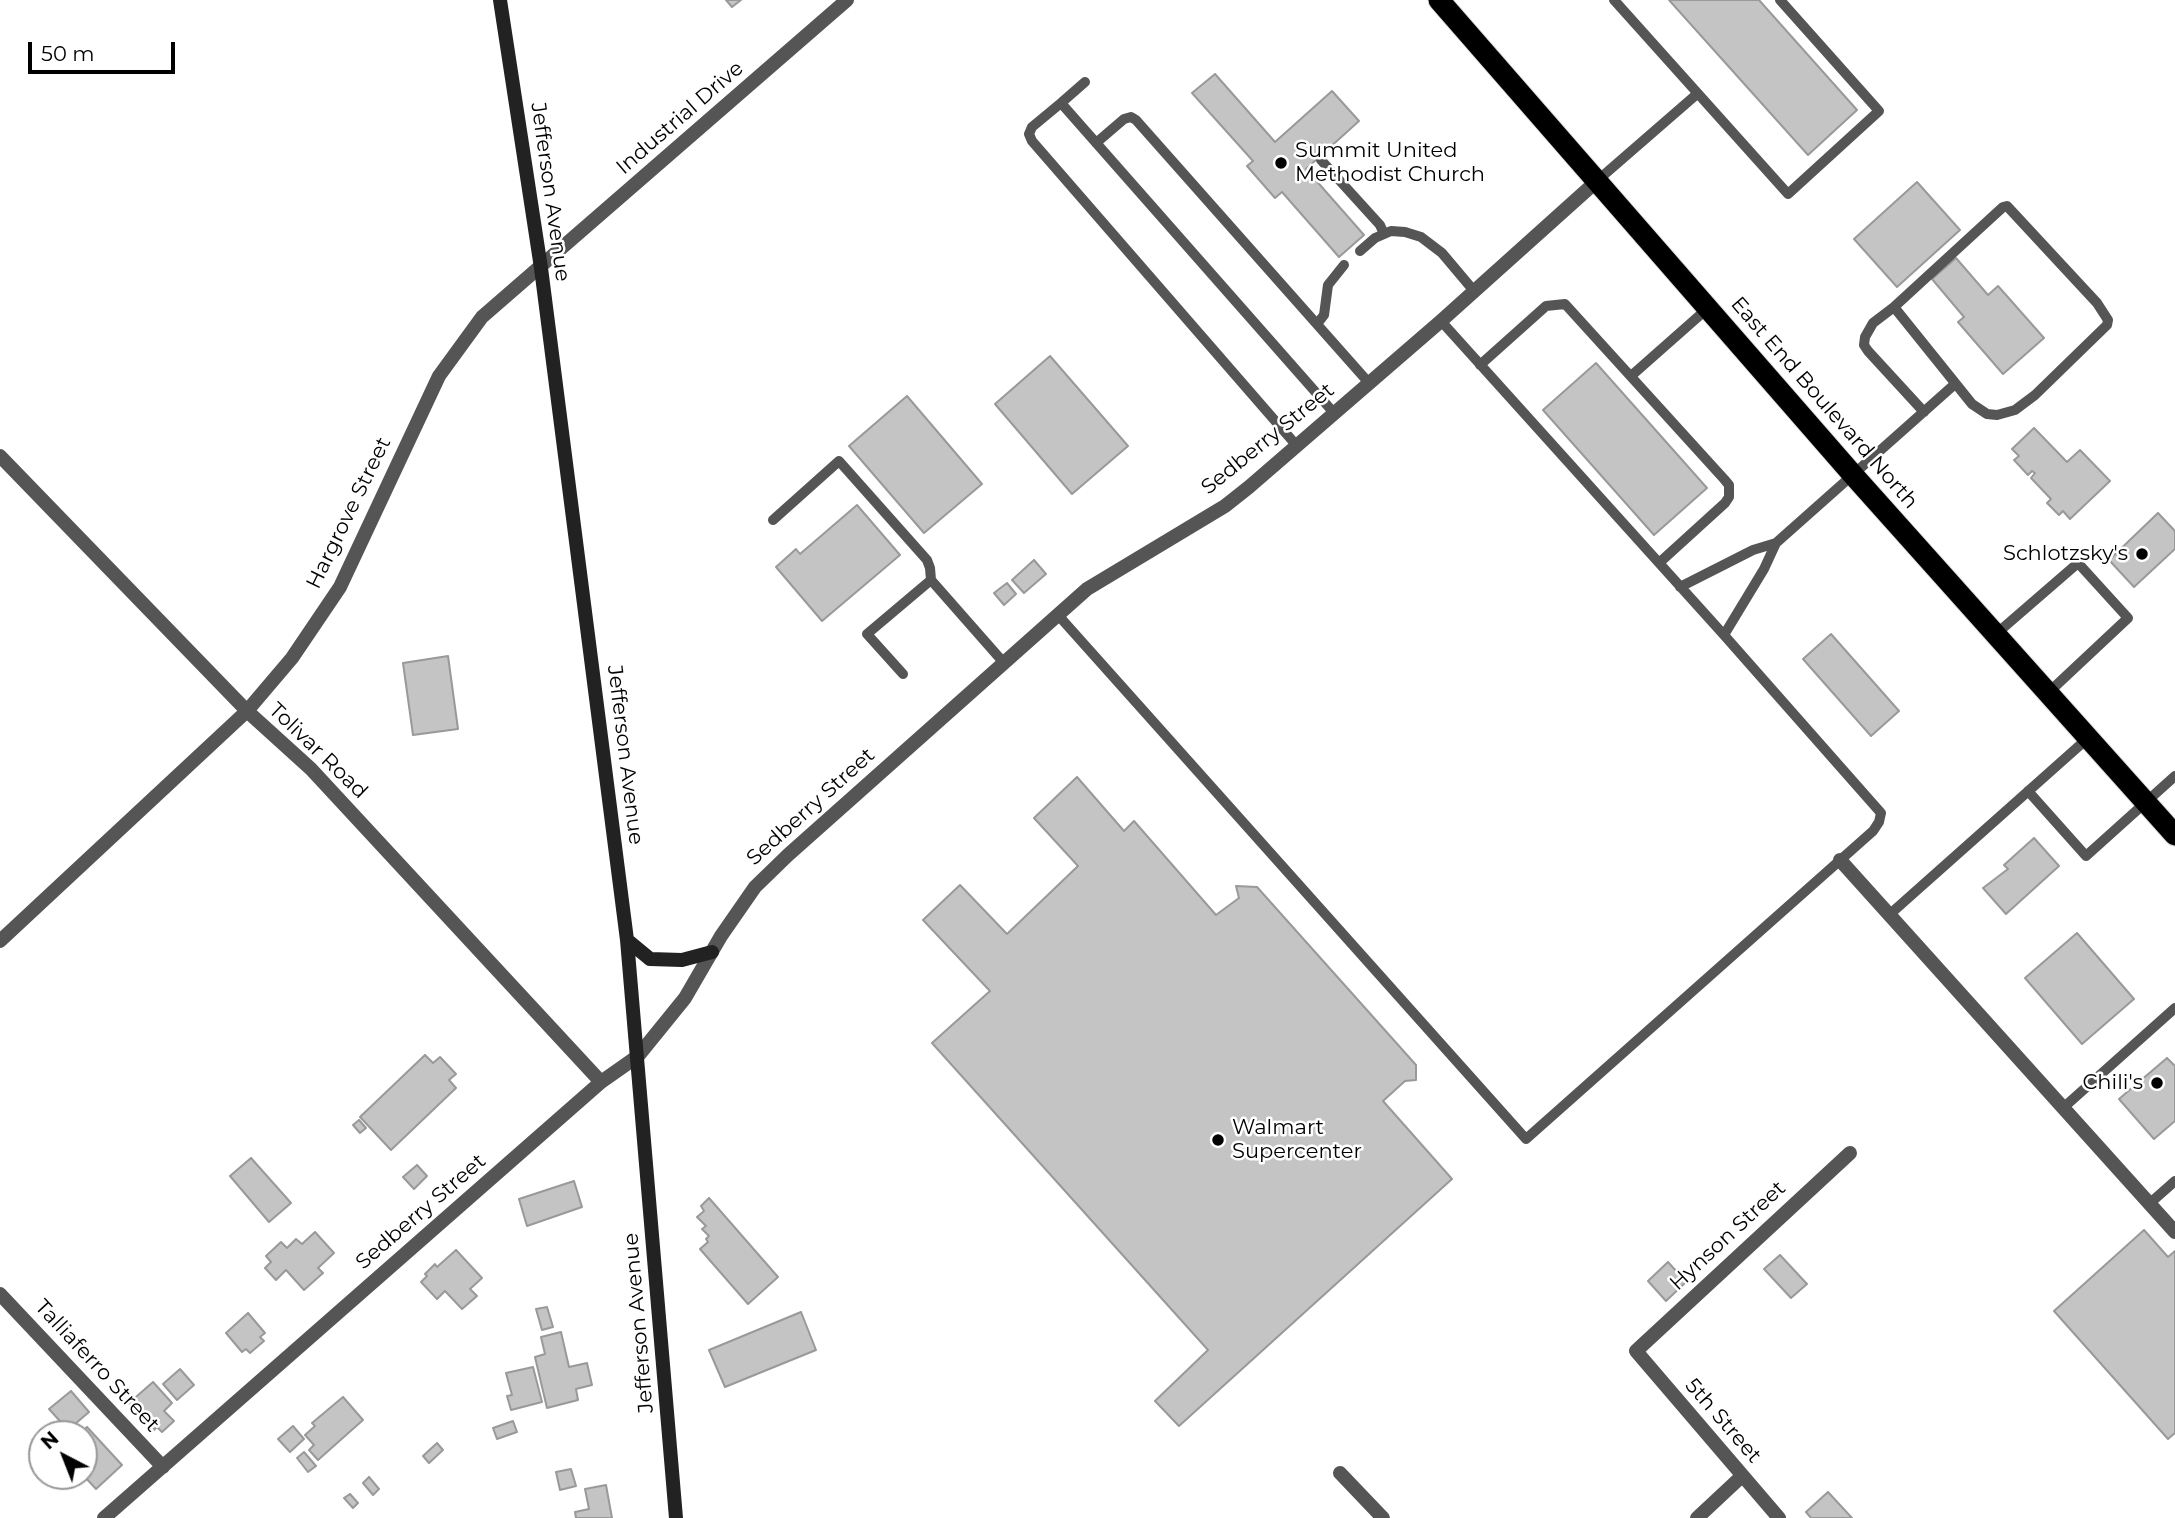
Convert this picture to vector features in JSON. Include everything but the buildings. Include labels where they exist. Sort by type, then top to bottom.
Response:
[{"type":"highway","name":"East End Boulevard North","points":[[1439,0],[1854,476],[2175,835]]},
{"type":"street","name":"Jefferson Avenue","points":[[500,0],[541,268],[628,940],[676,1518]]},
{"type":"street","name":"Industrial Drive","points":[[541,268],[847,0]]},
{"type":"street","name":"Sedberry Street","points":[[104,1518],[601,1082],[638,1056],[685,998],[737,911],[771,870],[1103,577],[1225,506],[1441,321],[1598,180]]},
{"type":"street","name":"Hargrove Street","points":[[0,941],[247,711],[292,659],[340,587],[439,376],[482,317],[541,268]]},
{"type":"street","name":"Tolivar Road","points":[[0,456],[247,711],[311,769],[601,1082]]},
{"type":"street","points":[[1840,860],[2175,1232]]},
{"type":"street","points":[[628,940],[650,959],[682,960],[712,952]]},
{"type":"street","name":"Hynson Street","points":[[1636,1351],[1850,1153]]},
{"type":"street","name":"Talliaferro Street","points":[[0,1294],[163,1467]]},
{"type":"street","name":"5th Street","points":[[1636,1351],[1779,1518]]},
{"type":"street","points":[[1340,1473],[1383,1518]]},
{"type":"street","points":[[1697,1518],[1742,1476]]},
{"type":"lane","points":[[1614,0],[1788,194],[1879,111],[1780,0]]},
{"type":"lane","points":[[1085,82],[1032,127],[1029,134],[1032,141],[1297,446]]},
{"type":"lane","points":[[1598,180],[1697,94]]},
{"type":"lane","points":[[1061,103],[1334,413]]},
{"type":"lane","points":[[1096,143],[1124,119],[1131,117],[1136,120],[1369,383]]},
{"type":"lane","points":[[1321,160],[1380,225],[1384,234]]},
{"type":"lane","points":[[1894,307],[1955,384],[1980,410],[1987,414],[2005,415],[2035,395],[2107,325],[2106,314],[2007,206],[2003,207],[1868,330],[1864,345],[1924,412]]},
{"type":"lane","points":[[1360,251],[1391,231],[1405,232],[1432,244],[1474,291]]},
{"type":"lane","points":[[1317,324],[1324,315],[1328,285],[1344,265]]},
{"type":"lane","points":[[1480,365],[1546,306],[1565,304],[1729,485],[1730,497],[1725,503],[1658,563]]},
{"type":"lane","points":[[1631,376],[1708,308]]},
{"type":"lane","points":[[1058,615],[1526,1139],[1872,831],[1879,822],[1881,813],[1441,321]]},
{"type":"lane","points":[[1680,587],[1753,550],[1776,543],[1955,384]]},
{"type":"lane","points":[[773,520],[839,461],[927,560],[931,580],[1004,663]]},
{"type":"lane","points":[[1724,635],[1764,569],[1776,543]]},
{"type":"lane","points":[[1996,634],[2078,563],[2128,618],[2048,693]]},
{"type":"lane","points":[[903,674],[867,634],[931,580]]},
{"type":"lane","points":[[1889,915],[2088,738]]},
{"type":"lane","points":[[2028,791],[2086,856],[2175,776]]},
{"type":"lane","points":[[2063,1108],[2175,1008]]},
{"type":"lane","points":[[2149,1203],[2175,1181]]},
{"type":"place","name":"Summit United Methodist Church","points":[[1281,163]]},
{"type":"place","name":"Schlotzsky's","points":[[2142,554]]},
{"type":"place","name":"Chili's","points":[[2157,1083]]},
{"type":"place","name":"Walmart Supercenter","points":[[1218,1140]]}]
